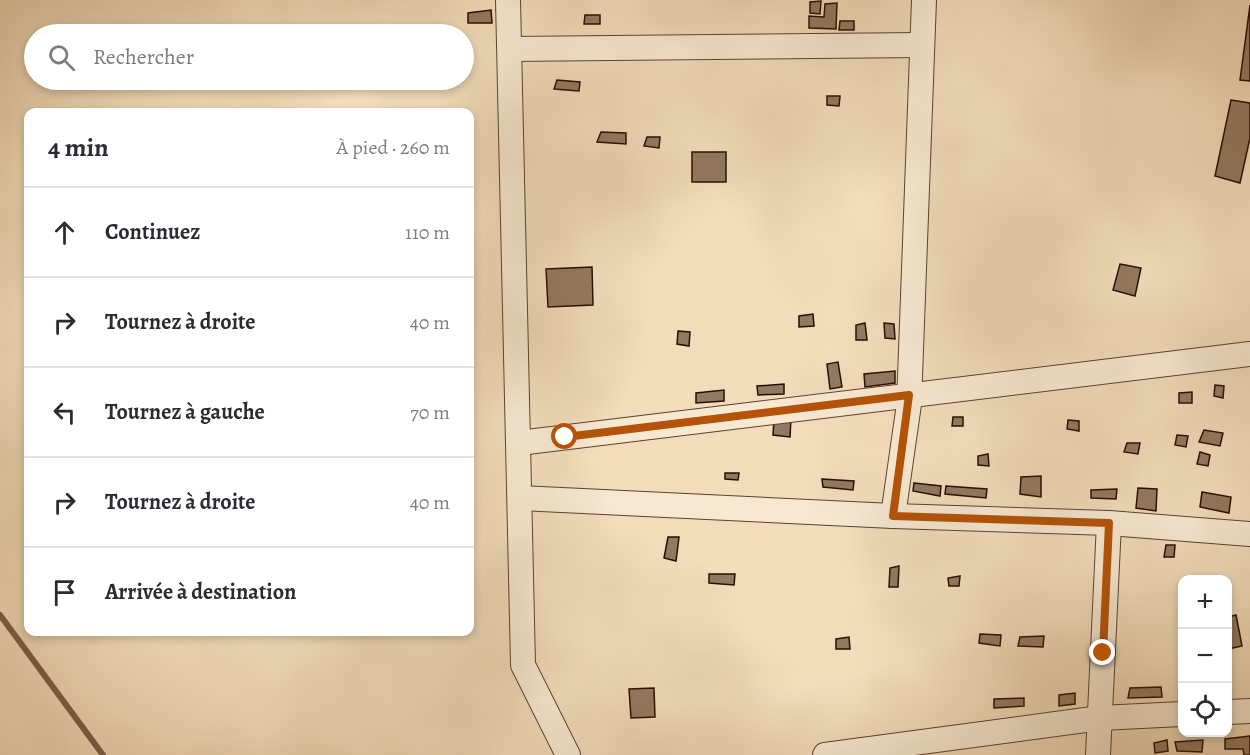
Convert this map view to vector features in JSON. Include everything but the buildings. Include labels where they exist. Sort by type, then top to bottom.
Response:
[{"type":"street","points":[[508,0],[523,665],[568,755]]},
{"type":"street","points":[[893,516],[909,395],[924,0]]},
{"type":"street","points":[[510,49],[922,45]]},
{"type":"street","points":[[519,443],[1250,354]]},
{"type":"street","points":[[520,498],[893,516],[1109,523],[1250,534]]},
{"type":"street","points":[[1098,755],[1109,523]]},
{"type":"street","points":[[1232,712],[1250,711]]},
{"type":"street","points":[[825,755],[1100,718],[1178,714]]},
{"type":"waterway","points":[[0,615],[103,755]]},
{"type":"route","points":[[565,437],[909,395],[893,516],[1109,523],[1103,653]]}]
